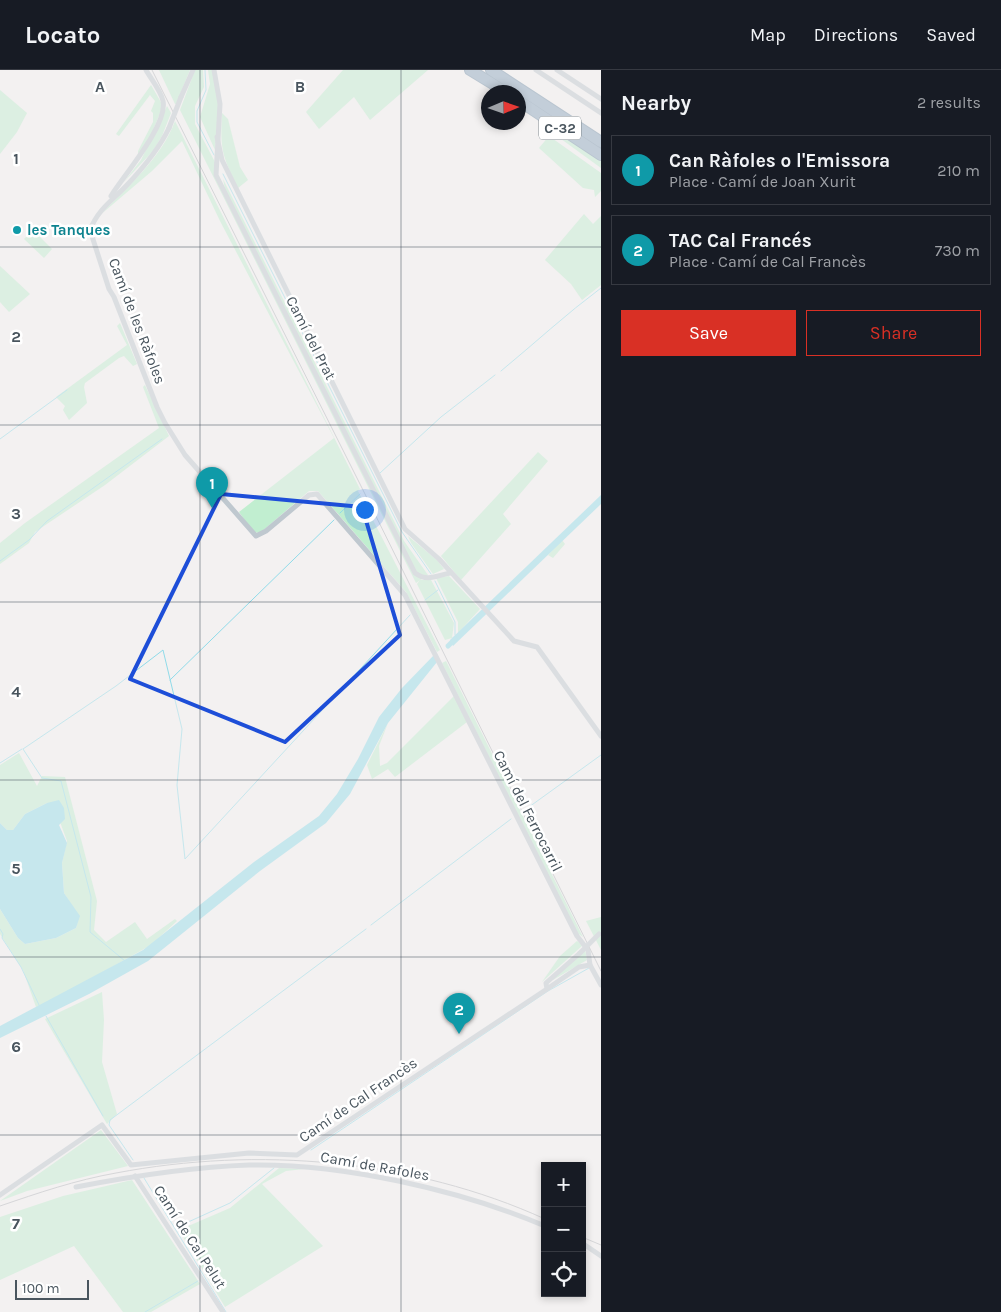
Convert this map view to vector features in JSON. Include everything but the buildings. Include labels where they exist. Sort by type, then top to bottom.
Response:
[{"type":"highway","points":[[470,70],[495,85]]},
{"type":"highway","name":"C-32","points":[[491,70],[601,142]]},
{"type":"highway","name":"C-32","points":[[526,105],[601,155]]},
{"type":"street","points":[[110,199],[149,144],[164,109],[163,99],[146,70]]},
{"type":"street","name":"Camí de les Ràfoles","points":[[185,455],[157,408],[114,296],[109,289],[90,230],[96,216],[110,199],[126,187],[164,139],[193,70]]},
{"type":"street","name":"Camí del Prat","points":[[214,70],[220,93],[216,175],[415,573],[422,578],[428,579],[450,572]]},
{"type":"street","points":[[536,70],[601,113]]},
{"type":"street","points":[[557,70],[601,100]]},
{"type":"street","points":[[217,137],[222,160],[405,529],[440,559],[514,641],[538,647],[601,736]]},
{"type":"street","name":"Camí del Ferrocarril","points":[[185,455],[256,536],[266,531],[308,495],[317,494],[405,594],[577,936],[588,950],[590,965],[601,985]]},
{"type":"street","name":"Camí de Cal Francès","points":[[0,1195],[102,1125],[131,1165],[249,1153],[297,1155],[547,989],[546,982],[600,933]]},
{"type":"street","points":[[547,989],[579,967],[590,965]]},
{"type":"street","name":"Camí de Rafoles","points":[[76,1187],[185,1169],[249,1165],[308,1167],[432,1189],[514,1213],[541,1224]]},
{"type":"street","name":"Camí de Cal Pelut","points":[[135,1176],[223,1312]]},
{"type":"street","points":[[586,1246],[601,1256]]},
{"type":"highlighted area","points":[[221,494],[362,507],[400,635],[285,742],[130,679]]},
{"type":"green space","points":[[159,70],[190,70],[176,104],[175,104]]},
{"type":"green space","points":[[195,70],[203,70],[204,87],[195,106],[195,124],[215,162],[215,175],[225,189],[223,179],[404,541],[428,575],[416,583],[180,110]]},
{"type":"green space","points":[[208,70],[212,70],[219,102],[215,150],[200,117],[210,84]]},
{"type":"green space","points":[[343,70],[428,70],[370,120],[354,97],[319,129],[306,112]]},
{"type":"green space","points":[[151,85],[162,104],[162,108],[152,133],[138,157],[138,151],[153,122],[153,113],[151,111],[155,101],[150,95],[119,136],[116,134]]},
{"type":"green space","points":[[0,90],[27,113],[17,132],[0,154]]},
{"type":"green space","points":[[167,106],[171,113],[162,136],[153,151],[123,183],[141,160]]},
{"type":"green space","points":[[222,113],[228,119],[240,167],[248,180],[238,188],[228,168],[223,152],[221,136]]},
{"type":"green space","points":[[175,121],[360,489],[358,491],[440,650],[437,652],[406,592],[318,491],[309,491],[260,533],[253,532],[239,512],[334,438],[220,221],[182,141],[152,171],[99,216],[152,160],[169,135]]},
{"type":"green space","points":[[557,130],[601,161],[601,168],[557,136]]},
{"type":"green space","points":[[549,136],[601,173],[601,191],[595,197],[594,190],[583,188],[539,148]]},
{"type":"green space","points":[[584,214],[593,224],[601,216],[601,285],[582,300],[571,284],[545,260]]},
{"type":"green space","points":[[33,230],[52,249],[44,258],[24,239]]},
{"type":"green space","points":[[0,266],[30,294],[9,312],[0,302]]},
{"type":"green space","points":[[120,323],[137,364],[133,366],[124,356],[85,383],[87,403],[69,420],[63,410],[65,406],[56,397],[127,345],[117,326]]},
{"type":"green space","points":[[145,385],[169,436],[105,485],[35,532],[29,543],[0,564],[0,543],[25,523],[159,428],[143,387]]},
{"type":"green space","points":[[538,452],[548,461],[503,514],[511,524],[461,580],[441,556]]},
{"type":"green space","points":[[408,536],[437,560],[444,569],[433,574]]},
{"type":"green space","points":[[562,540],[565,544],[553,558],[548,555]]},
{"type":"green space","points":[[449,576],[480,609],[458,633],[458,622],[436,578]]},
{"type":"green space","points":[[420,580],[431,580],[454,623],[452,638],[445,640],[417,584]]},
{"type":"green space","points":[[446,661],[583,937],[577,933],[442,663]]},
{"type":"green space","points":[[454,696],[467,722],[395,777],[388,769],[372,779],[367,765],[388,723],[379,746],[380,766],[387,763]]},
{"type":"green space","points":[[19,753],[37,786],[42,776],[65,777],[97,901],[94,930],[106,942],[135,922],[147,939],[175,919],[177,921],[151,945],[46,1004],[36,1007],[23,970],[0,934],[0,909],[18,938],[25,944],[56,938],[76,928],[79,916],[64,893],[62,863],[67,841],[60,822],[47,803],[25,814],[13,830],[7,830],[0,823],[0,765]]},
{"type":"green space","points":[[601,917],[601,950],[586,921]]},
{"type":"green space","points":[[577,941],[583,945],[542,982],[560,956]]},
{"type":"green space","points":[[585,949],[587,960],[553,980],[555,975]]},
{"type":"green space","points":[[102,992],[104,1020],[102,1062],[117,1114],[107,1124],[45,1019]]},
{"type":"green space","points":[[101,1130],[128,1166],[27,1191],[0,1201]]},
{"type":"green space","points":[[279,1168],[304,1169],[286,1171],[262,1184],[323,1246],[225,1307],[179,1230],[230,1208]]},
{"type":"green space","points":[[132,1180],[200,1284],[151,1312],[123,1312],[74,1246],[0,1280],[0,1217],[63,1196]]},
{"type":"water","points":[[601,495],[601,504],[453,646],[450,640]]},
{"type":"water","points":[[434,655],[437,662],[388,723],[350,794],[326,823],[260,871],[148,961],[89,994],[0,1038],[0,1026],[143,950],[254,862],[319,816],[337,794],[358,759],[379,717],[402,688]]},
{"type":"water","points":[[59,800],[64,808],[65,819],[59,825],[67,843],[62,863],[64,893],[80,916],[76,928],[56,938],[25,944],[18,938],[0,909],[0,823],[7,830],[13,830],[25,814],[47,803]]},
{"type":"waterway","points":[[205,70],[206,90],[197,111],[197,122],[214,155]]},
{"type":"waterway","points":[[223,174],[402,532],[431,574]]},
{"type":"waterway","points":[[501,371],[601,288]]},
{"type":"waterway","points":[[380,473],[441,417],[495,375]]},
{"type":"waterway","points":[[0,439],[67,390]]},
{"type":"waterway","points":[[0,561],[29,540],[47,521],[162,439]]},
{"type":"waterway","points":[[340,513],[360,494]]},
{"type":"waterway","points":[[170,680],[334,520]]},
{"type":"waterway","points":[[435,581],[455,622],[455,635]]},
{"type":"waterway","points":[[425,600],[438,590]]},
{"type":"waterway","points":[[125,961],[90,932],[91,897],[61,781],[42,778],[23,749],[116,686],[163,650],[182,729],[177,785],[185,859],[410,615]]},
{"type":"waterway","points":[[448,646],[455,639]]},
{"type":"waterway","points":[[0,763],[22,749]]},
{"type":"waterway","points":[[529,807],[601,755]]},
{"type":"waterway","points":[[371,925],[511,819]]},
{"type":"waterway","points":[[0,929],[3,934],[2,938],[21,967],[40,1007]]},
{"type":"waterway","points":[[133,1160],[109,1125],[110,1120],[366,929]]},
{"type":"waterway","points":[[311,1150],[548,991],[589,968]]},
{"type":"waterway","points":[[46,1016],[103,1116]]},
{"type":"waterway","points":[[175,1228],[230,1203],[274,1168]]},
{"type":"waterway","points":[[144,1178],[226,1312]]},
{"type":"waterway","points":[[145,1312],[198,1281]]},
{"type":"railway","points":[[152,70],[363,490],[601,971]]},
{"type":"railway","points":[[0,1206],[72,1183],[116,1173],[224,1160],[279,1160],[334,1163],[389,1171],[442,1183],[494,1199],[541,1217]]},
{"type":"railway","points":[[586,1239],[601,1245]]},
{"type":"place","name":"les Tanques","points":[[17,230]]},
{"type":"place","name":"Can Ràfoles o l'Emissora","points":[[212,508]]},
{"type":"place","name":"TAC Cal Francés","points":[[459,1034]]}]
